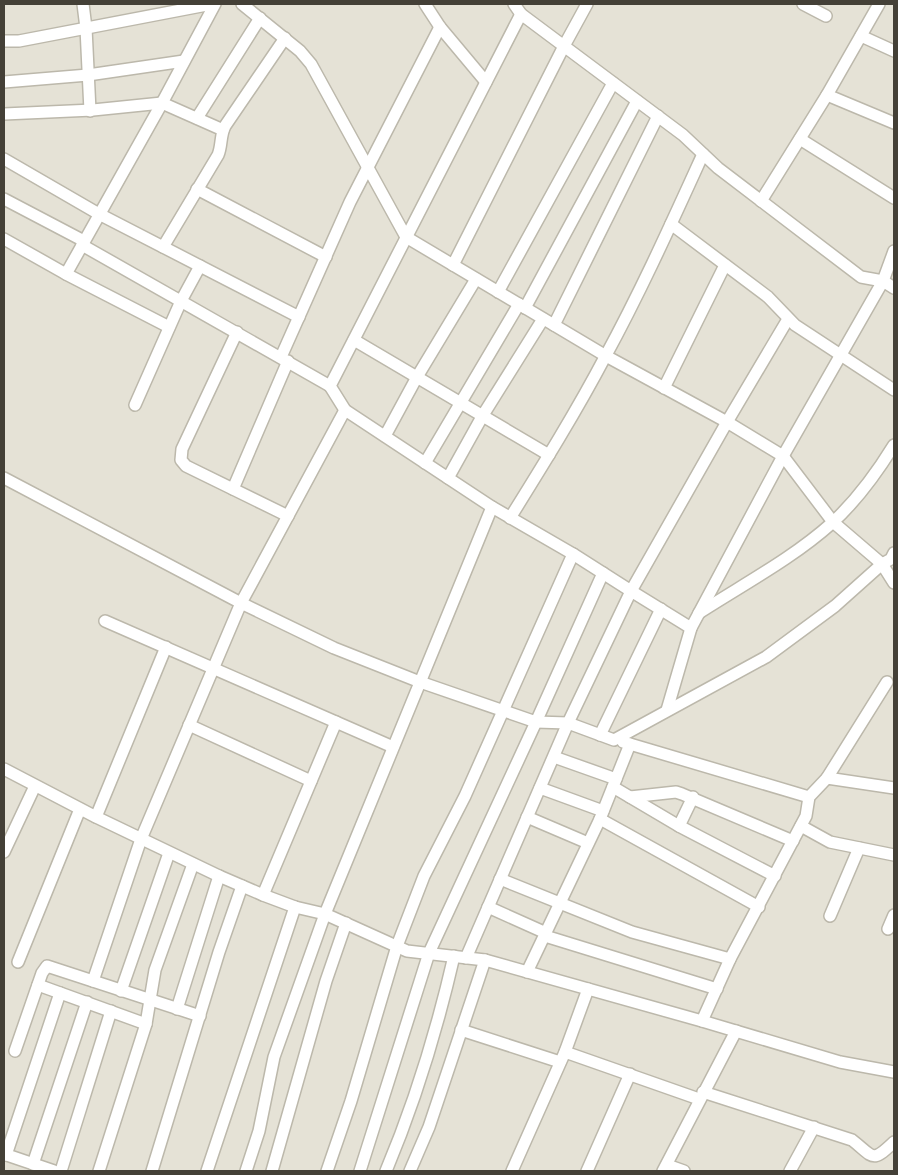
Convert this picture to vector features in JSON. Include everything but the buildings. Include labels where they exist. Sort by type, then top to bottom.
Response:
[{"type":"street","points":[[83,4],[90,111]]},
{"type":"street","points":[[4,41],[19,41],[214,4]]},
{"type":"street","points":[[66,274],[162,102],[214,4]]},
{"type":"street","points":[[242,4],[300,51],[311,64],[406,237],[606,356],[726,422],[783,456],[833,522],[882,564],[894,583]]},
{"type":"street","points":[[424,4],[440,27],[486,82]]},
{"type":"street","points":[[514,4],[521,14],[683,135],[718,168],[861,277],[882,281],[894,288]]},
{"type":"street","points":[[453,265],[587,4]]},
{"type":"street","points":[[803,4],[826,16]]},
{"type":"street","points":[[761,201],[827,95],[879,4]]},
{"type":"street","points":[[330,386],[521,14]]},
{"type":"street","points":[[197,118],[260,18]]},
{"type":"street","points":[[233,489],[285,359],[299,317],[367,167],[440,27]]},
{"type":"street","points":[[860,36],[894,51]]},
{"type":"street","points":[[163,247],[221,149],[223,130],[285,38]]},
{"type":"street","points":[[4,82],[88,75],[184,61]]},
{"type":"street","points":[[498,292],[613,83]]},
{"type":"street","points":[[827,95],[894,123]]},
{"type":"street","points":[[425,462],[522,306],[638,101]]},
{"type":"street","points":[[4,114],[90,111],[162,102],[223,130]]},
{"type":"street","points":[[554,325],[658,116]]},
{"type":"street","points":[[800,139],[894,198]]},
{"type":"street","points":[[510,518],[606,356],[703,154]]},
{"type":"street","points":[[4,159],[99,214],[299,317]]},
{"type":"street","points":[[198,189],[326,257]]},
{"type":"street","points":[[4,200],[83,243],[330,386],[345,410],[492,507],[691,628]]},
{"type":"street","points":[[671,224],[768,297],[788,319],[894,390]]},
{"type":"street","points":[[6,244],[169,327]]},
{"type":"street","points":[[667,710],[691,628],[698,613],[783,456],[882,281],[894,251]]},
{"type":"street","points":[[664,388],[725,265]]},
{"type":"street","points":[[135,405],[181,301],[200,266]]},
{"type":"street","points":[[385,436],[417,377],[476,279]]},
{"type":"street","points":[[448,478],[483,415],[543,319]]},
{"type":"street","points":[[386,1171],[404,1127],[460,957],[488,907],[568,723],[631,592],[726,422],[788,319]]},
{"type":"street","points":[[237,332],[182,449],[181,460],[186,466],[288,516]]},
{"type":"street","points":[[354,340],[549,455]]},
{"type":"street","points":[[93,981],[141,839],[241,603],[345,410]]},
{"type":"street","points":[[698,613],[787,557],[833,522],[876,474],[894,445]]},
{"type":"street","points":[[4,478],[241,603],[334,648],[420,682],[536,722],[568,723],[614,740],[809,797]]},
{"type":"street","points":[[246,1171],[259,1131],[274,1057],[325,914],[492,507]]},
{"type":"street","points":[[614,740],[766,657],[835,606],[882,564],[891,559],[894,553]]},
{"type":"street","points":[[327,1171],[351,1101],[397,946],[424,876],[465,796],[572,554]]},
{"type":"street","points":[[360,1171],[429,953],[603,573]]},
{"type":"street","points":[[600,735],[661,609]]},
{"type":"street","points":[[105,620],[393,747]]},
{"type":"street","points":[[96,818],[166,648]]},
{"type":"street","points":[[702,1021],[730,959],[806,816],[809,797],[827,778],[887,682]]},
{"type":"street","points":[[263,895],[336,722]]},
{"type":"street","points":[[189,725],[311,781]]},
{"type":"street","points":[[527,972],[601,815],[630,744]]},
{"type":"street","points":[[554,756],[615,783],[630,797],[678,826],[775,876]]},
{"type":"street","points":[[4,769],[96,818],[192,864],[263,895],[295,907],[325,914],[407,951],[485,960],[840,1062],[894,1072]]},
{"type":"street","points":[[827,778],[894,788]]},
{"type":"street","points":[[4,852],[35,786]]},
{"type":"street","points":[[540,788],[601,815],[759,907]]},
{"type":"street","points":[[630,797],[676,792],[693,797],[793,841]]},
{"type":"street","points":[[678,826],[693,797]]},
{"type":"street","points":[[18,962],[80,809]]},
{"type":"street","points":[[527,817],[588,843]]},
{"type":"street","points":[[801,826],[830,842],[894,854]]},
{"type":"street","points":[[830,916],[859,848]]},
{"type":"street","points":[[121,991],[169,853]]},
{"type":"street","points":[[99,1171],[146,1024],[155,970],[192,864]]},
{"type":"street","points":[[177,1009],[219,876]]},
{"type":"street","points":[[500,879],[632,932],[730,959]]},
{"type":"street","points":[[152,1171],[219,952],[242,886]]},
{"type":"street","points":[[207,1171],[295,907]]},
{"type":"street","points":[[488,907],[545,934],[717,988]]},
{"type":"street","points":[[888,929],[894,915]]},
{"type":"street","points":[[272,1171],[326,981],[346,923]]},
{"type":"street","points":[[410,1171],[429,1127],[485,960]]},
{"type":"street","points":[[15,1051],[42,973],[47,966],[200,1016]]},
{"type":"street","points":[[38,985],[146,1024]]},
{"type":"street","points":[[512,1171],[562,1057],[588,989]]},
{"type":"street","points":[[54,1171],[5,1154],[60,993]]},
{"type":"street","points":[[33,1164],[87,1002]]},
{"type":"street","points":[[61,1171],[112,1011]]},
{"type":"street","points":[[461,1030],[630,1074],[814,1127],[852,1140],[871,1156],[882,1154],[894,1142]]},
{"type":"street","points":[[684,1171],[665,1168],[701,1095],[736,1031]]},
{"type":"street","points":[[587,1171],[630,1074]]},
{"type":"street","points":[[790,1171],[814,1127]]},
{"type":"shaded area","points":[[4,4],[894,4],[894,1171],[4,1171]]}]
